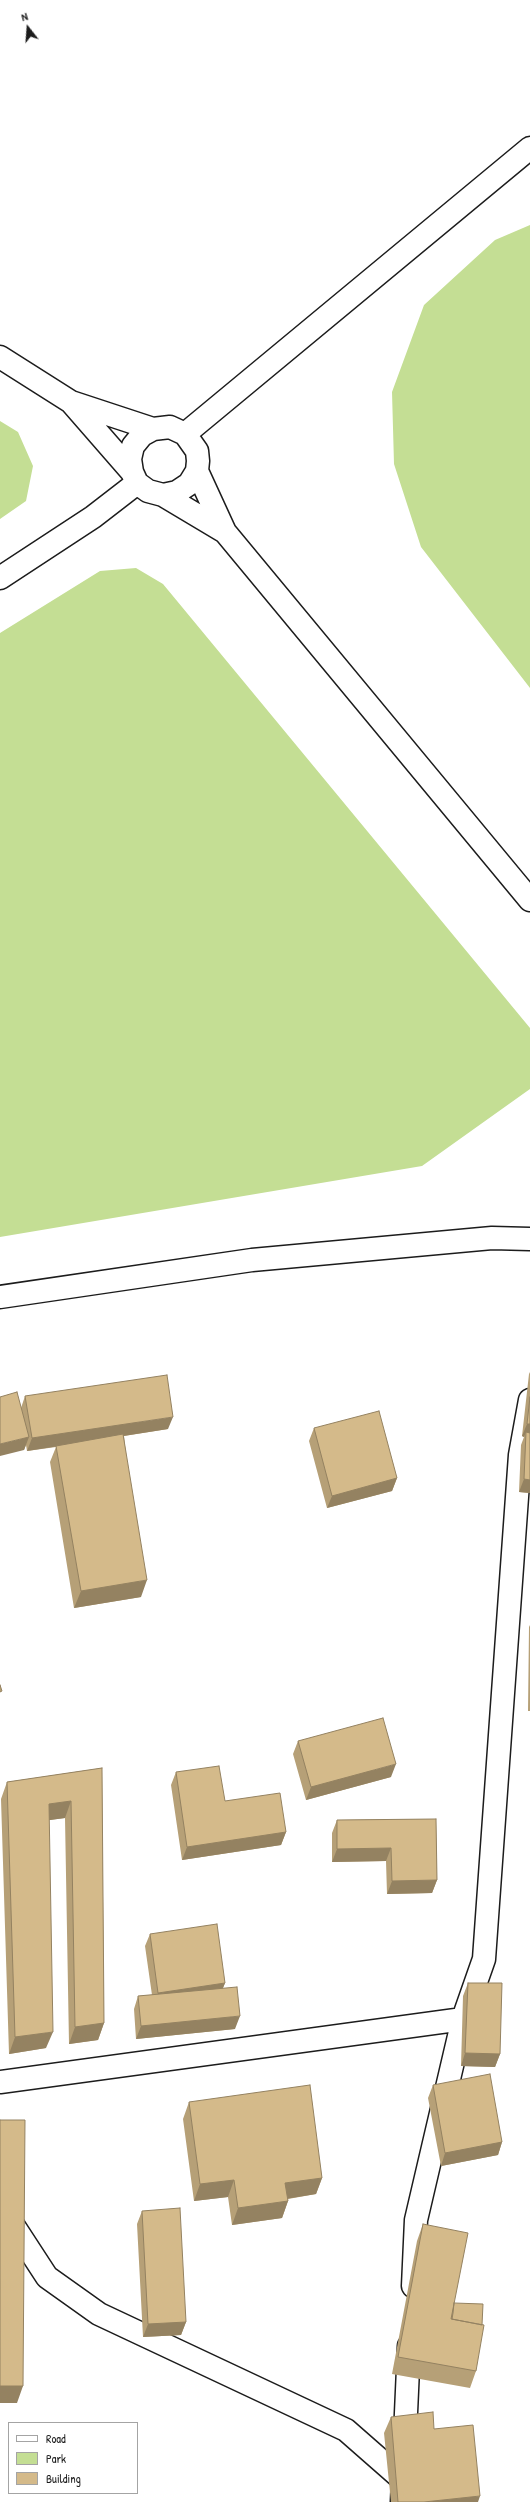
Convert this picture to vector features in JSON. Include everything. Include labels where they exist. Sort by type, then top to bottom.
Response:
[{"type":"street","points":[[185,434],[530,148]]},
{"type":"street","points":[[0,357],[71,402],[153,429]]},
{"type":"street","points":[[71,402],[148,491],[162,495],[224,532]]},
{"type":"street","points":[[135,477],[130,459],[133,446],[142,435],[153,429],[170,427],[185,434],[197,451],[197,471],[224,532],[530,900]]},
{"type":"street","points":[[162,495],[177,492],[189,484],[197,471]]},
{"type":"street","points":[[0,578],[93,517],[135,477]]},
{"type":"street","points":[[0,1297],[252,1260],[492,1238],[530,1239]]},
{"type":"street","points":[[402,2502],[416,2220],[463,2019],[484,1959],[520,1455],[530,1400]]},
{"type":"street","points":[[0,2082],[463,2019]]},
{"type":"street","points":[[0,2196],[4,2211],[47,2277],[99,2314],[346,2430],[402,2480]]},
{"type":"green space","points":[[530,225],[530,688],[421,547],[394,464],[392,392],[424,305],[495,240]]},
{"type":"green space","points":[[0,421],[18,432],[33,466],[26,501],[0,519]]},
{"type":"green space","points":[[136,568],[163,584],[530,1028],[530,1089],[422,1166],[0,1237],[0,633],[100,571]]},
{"type":"building","points":[[167,1375],[173,1417],[32,1438],[25,1396]]},
{"type":"building","points":[[17,1392],[29,1437],[0,1444],[0,1397]]},
{"type":"building","points":[[530,1397],[530,1424],[527,1424]]},
{"type":"building","points":[[379,1411],[397,1478],[332,1496],[314,1428]]},
{"type":"building","points":[[526,1432],[530,1433],[530,1480],[524,1479]]},
{"type":"building","points":[[123,1434],[147,1580],[81,1591],[56,1446]]},
{"type":"building","points":[[383,1718],[396,1764],[311,1787],[298,1741]]},
{"type":"building","points":[[219,1766],[225,1801],[280,1793],[286,1832],[187,1847],[176,1772]]},
{"type":"building","points":[[102,1768],[104,2023],[75,2027],[71,1801],[49,1804],[53,2032],[15,2037],[7,1782]]},
{"type":"building","points":[[436,1819],[437,1880],[392,1881],[391,1848],[337,1849],[337,1820]]},
{"type":"building","points":[[217,1924],[225,1983],[158,1993],[150,1934]]},
{"type":"building","points":[[468,1983],[502,1983],[500,2054],[465,2053]]},
{"type":"building","points":[[237,1987],[240,2016],[141,2026],[138,1996]]},
{"type":"building","points":[[490,2074],[502,2142],[445,2153],[433,2085]]},
{"type":"building","points":[[310,2085],[322,2178],[285,2183],[288,2201],[238,2208],[234,2180],[200,2184],[189,2102]]},
{"type":"building","points":[[0,2120],[25,2120],[23,2386],[0,2386]]},
{"type":"building","points":[[180,2208],[186,2322],[148,2324],[142,2211]]},
{"type":"building","points":[[423,2224],[468,2233],[451,2319],[484,2325],[476,2371],[398,2357]]},
{"type":"building","points":[[454,2303],[483,2304],[482,2325],[452,2319]]},
{"type":"building","points":[[433,2412],[434,2429],[473,2425],[480,2496],[424,2502],[398,2502],[391,2417]]}]
